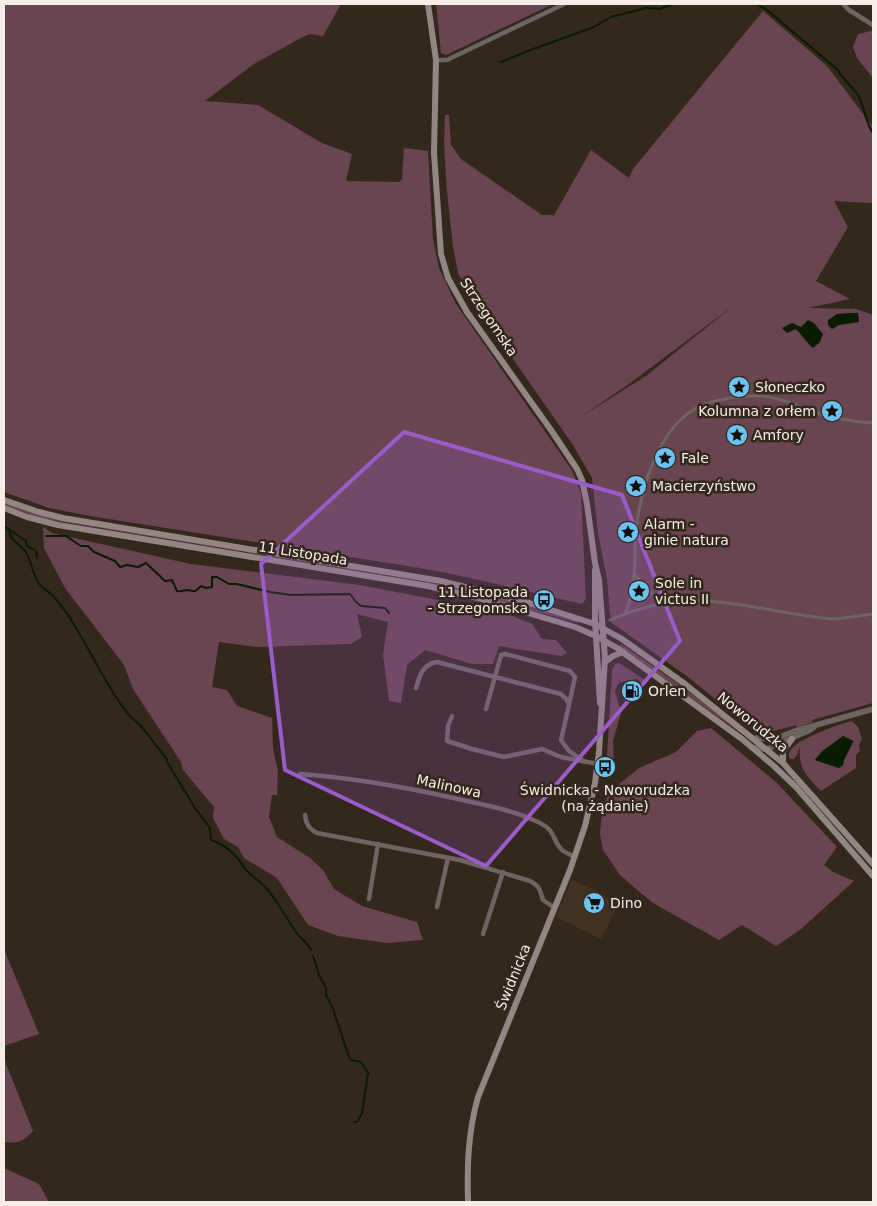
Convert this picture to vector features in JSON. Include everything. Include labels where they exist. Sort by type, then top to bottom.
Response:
[{"type":"main road","name":"Strzegomska","points":[[428,4],[436,60],[434,153],[436,206],[441,254],[448,278],[467,312],[522,388],[577,469],[582,480],[600,588],[603,640]]},
{"type":"main road","name":"11 Listopada","points":[[4,500],[63,518],[441,581],[529,603],[595,624]]},
{"type":"main road","name":"11 Listopada","points":[[4,508],[41,521],[80,529],[428,586],[531,614],[596,636]]},
{"type":"main road","name":"Strzegomska","points":[[595,563],[595,624]]},
{"type":"main road","points":[[580,619],[594,609]]},
{"type":"main road","name":"Świdnicka","points":[[595,624],[601,724]]},
{"type":"main road","name":"Noworudzka","points":[[595,624],[655,663],[783,762],[873,864]]},
{"type":"main road","name":"Noworudzka","points":[[596,636],[623,652],[767,760],[796,787],[873,876]]},
{"type":"main road","name":"Świdnicka","points":[[468,1202],[468,1150],[478,1097],[575,857],[589,811],[598,764],[605,662],[603,640]]},
{"type":"main road","points":[[605,662],[623,652]]},
{"type":"main road","points":[[783,762],[783,751],[792,739]]},
{"type":"street","points":[[436,60],[447,60],[564,4]]},
{"type":"street","points":[[842,4],[873,25]]},
{"type":"street","points":[[625,614],[633,593],[636,531],[641,502],[650,473],[655,459],[669,435],[691,411],[705,404],[752,396],[768,397],[823,415],[856,422],[873,423]]},
{"type":"street","points":[[634,574],[652,594],[668,602]]},
{"type":"street","points":[[610,620],[668,602],[694,600],[717,601],[834,619],[873,614]]},
{"type":"street","points":[[486,709],[501,655],[504,654],[570,671],[575,677],[561,740],[570,751],[585,762]]},
{"type":"street","points":[[416,688],[422,670],[426,666],[437,662],[561,694],[569,705]]},
{"type":"street","points":[[754,738],[774,739],[873,709]]},
{"type":"street","points":[[452,716],[448,726],[447,741],[454,744],[504,757],[542,750],[560,757],[598,764]]},
{"type":"street","points":[[752,748],[767,749],[792,739],[815,726]]},
{"type":"street","points":[[767,760],[767,749],[774,739]]},
{"type":"street","name":"Malinowa","points":[[300,774],[400,786],[491,806],[526,817],[546,826],[553,832],[560,848],[565,853],[575,857]]},
{"type":"street","points":[[304,815],[306,823],[311,830],[317,833],[448,858],[503,872],[538,885],[541,888],[543,900],[555,908]]},
{"type":"street","points":[[369,899],[378,844]]},
{"type":"street","points":[[437,907],[448,858]]},
{"type":"street","points":[[483,934],[503,872]]},
{"type":"highlighted area","points":[[404,432],[622,495],[680,641],[486,866],[285,770],[261,564]]},
{"type":"shaded area","points":[[4,4],[341,4],[323,36],[310,34],[297,40],[254,64],[205,101],[258,105],[322,143],[352,154],[346,181],[399,182],[402,179],[404,148],[428,151],[433,239],[439,268],[456,304],[572,470],[581,494],[586,599],[582,604],[420,568],[90,516],[49,508],[4,492]]},
{"type":"shaded area","points":[[436,4],[553,4],[446,55],[441,53]]},
{"type":"shaded area","points":[[763,11],[827,66],[873,127],[873,202],[834,201],[848,227],[816,281],[850,299],[808,308],[856,309],[873,315],[873,703],[812,720],[813,722],[796,728],[797,725],[765,733],[729,710],[688,677],[612,623],[607,579],[598,533],[592,478],[573,445],[472,300],[458,273],[447,192],[444,143],[445,115],[449,115],[451,145],[461,159],[542,215],[553,215],[553,217],[591,150],[629,178],[633,169]],"holes":[[[733,306],[646,376],[582,416],[629,384]]]},
{"type":"shaded area","points":[[873,32],[873,78],[857,58],[853,47],[858,34]]},
{"type":"shaded area","points":[[858,313],[859,322],[839,325],[832,329],[828,325],[828,320],[837,314]]},
{"type":"shaded area","points":[[808,320],[814,323],[823,334],[820,342],[813,348],[796,329],[787,333],[782,328],[792,323],[801,327]]},
{"type":"shaded area","points":[[4,503],[51,518],[445,585],[579,621],[578,623],[425,582],[51,520],[34,516],[4,505]]},
{"type":"shaded area","points":[[43,527],[52,533],[191,564],[360,585],[505,613],[532,624],[542,639],[556,640],[567,653],[561,656],[499,646],[493,664],[472,664],[425,650],[407,665],[401,703],[389,701],[383,654],[388,622],[357,614],[362,637],[351,644],[256,647],[219,642],[212,687],[227,690],[237,706],[272,718],[273,749],[278,771],[277,795],[272,795],[269,817],[277,837],[310,858],[323,870],[334,889],[362,906],[417,922],[423,940],[387,943],[338,936],[308,925],[277,878],[244,858],[238,847],[224,839],[213,818],[214,807],[183,770],[181,762],[133,689],[124,665],[65,588],[44,548]]},
{"type":"shaded area","points":[[621,644],[680,685],[743,733],[619,646]]},
{"type":"shaded area","points":[[619,663],[645,680],[642,683],[637,679],[621,682],[615,691],[621,713],[613,741],[614,772],[607,776],[612,670],[615,664]]},
{"type":"shaded area","points":[[852,721],[858,727],[862,739],[859,745],[860,751],[856,755],[856,768],[821,791],[804,771],[800,760],[800,746],[794,759],[790,759],[789,753],[808,737]],"holes":[[[843,736],[854,741],[843,765],[839,768],[815,760],[822,751]]]},
{"type":"shaded area","points":[[711,728],[777,783],[837,847],[824,865],[833,872],[854,881],[801,929],[776,946],[742,925],[719,940],[653,903],[620,875],[603,850],[600,834],[602,809],[609,792],[639,768],[676,752],[697,731]]},
{"type":"shaded area","points":[[843,736],[853,741],[843,765],[839,768],[815,760],[822,752]]},
{"type":"shaded area","points":[[572,879],[619,903],[601,939],[556,917]]},
{"type":"shaded area","points":[[4,949],[39,1034],[4,1046]]},
{"type":"shaded area","points":[[4,1059],[33,1131],[24,1139],[13,1143],[4,1142]]},
{"type":"shaded area","points":[[4,1168],[39,1184],[49,1202],[4,1202]]},
{"type":"waterway","points":[[501,62],[594,27],[611,17],[646,8],[660,9],[673,4]]},
{"type":"waterway","points":[[757,4],[767,10],[838,70],[858,95],[873,133]]},
{"type":"waterway","points":[[4,526],[26,541],[27,546],[36,551],[37,558]]},
{"type":"waterway","points":[[9,530],[13,540],[23,548],[27,555],[37,581],[54,597],[67,614],[118,700],[167,759],[195,808],[210,828],[211,840],[230,850],[245,869],[266,888],[296,932],[311,950]]},
{"type":"waterway","points":[[46,536],[66,536],[81,546],[88,546],[94,552],[115,561],[120,567],[127,565],[138,567],[146,563],[165,581],[172,580],[177,591],[195,591],[201,586],[206,588],[212,587],[212,577],[217,577],[229,584],[291,595],[350,594],[361,606],[385,608],[389,613]]},
{"type":"waterway","points":[[313,956],[319,975],[326,988],[326,995],[333,1009],[349,1057],[351,1060],[361,1062],[368,1073],[362,1113],[357,1122],[354,1122]]},
{"type":"place","name":"Słoneczko","points":[[739,387]]},
{"type":"place","name":"Kolumna z orłem","points":[[832,411]]},
{"type":"place","name":"Amfory","points":[[737,435]]},
{"type":"place","name":"Fale","points":[[665,458]]},
{"type":"place","name":"Macierzyństwo","points":[[636,486]]},
{"type":"place","name":"Alarm - ginie natura","points":[[628,532]]},
{"type":"place","name":"Sole in victus II","points":[[639,591]]},
{"type":"place","name":"11 Listopada - Strzegomska","points":[[544,600]]},
{"type":"place","name":"Orlen","points":[[632,691]]},
{"type":"place","name":"Świdnicka - Noworudzka (na żądanie)","points":[[605,767]]},
{"type":"place","name":"Dino","points":[[594,903]]}]
